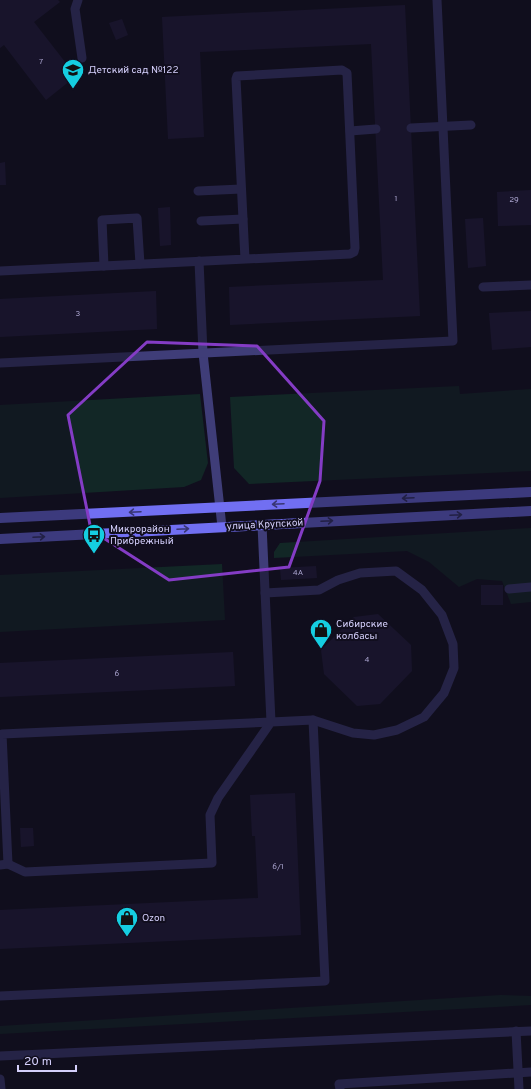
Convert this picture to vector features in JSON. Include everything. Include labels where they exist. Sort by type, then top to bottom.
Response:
[{"type":"main road","name":"улица Крупской","points":[[0,518],[531,492]]},
{"type":"main road","name":"улица Крупской","points":[[0,539],[531,511]]},
{"type":"lane","points":[[78,0],[75,9],[82,58]]},
{"type":"lane","points":[[0,364],[453,340],[436,0]]},
{"type":"lane","points":[[0,271],[350,254],[354,252],[350,131],[347,73],[345,71],[237,76],[245,259]]},
{"type":"lane","points":[[411,128],[471,125]]},
{"type":"lane","points":[[350,131],[376,129]]},
{"type":"lane","points":[[198,191],[241,189]]},
{"type":"lane","points":[[104,266],[102,220],[116,219],[137,218],[140,264]]},
{"type":"lane","points":[[201,221],[243,219]]},
{"type":"lane","points":[[199,261],[203,353],[222,527]]},
{"type":"lane","points":[[483,287],[531,285]]},
{"type":"lane","points":[[262,525],[265,593],[271,722],[218,798],[210,815],[212,863],[25,872],[4,864],[2,734],[271,722],[313,720],[354,733],[374,735],[397,730],[424,716],[444,693],[454,668],[453,644],[442,615],[422,590],[396,571],[360,572],[338,580],[319,590],[265,593]]},
{"type":"lane","points":[[509,588],[531,587]]},
{"type":"lane","points":[[0,996],[325,980],[313,720]]},
{"type":"lane","points":[[0,1056],[531,1031]]},
{"type":"lane","points":[[516,1032],[519,1089]]},
{"type":"lane","points":[[340,1089],[340,1084],[531,1072]]},
{"type":"lane","points":[[0,1079],[1,1089]]},
{"type":"highlighted area","points":[[147,342],[257,346],[324,421],[320,481],[289,567],[169,580],[91,530],[68,415]]},
{"type":"green space","points":[[459,386],[460,394],[531,389],[531,471],[249,484],[234,468],[230,397]]},
{"type":"green space","points":[[200,394],[208,463],[201,480],[184,487],[0,498],[0,405]]},
{"type":"green space","points":[[531,528],[531,602],[511,604],[502,581],[477,579],[459,587],[429,562],[407,551],[274,558],[274,552],[280,543]]},
{"type":"green space","points":[[222,564],[225,620],[0,632],[0,575]]},
{"type":"green space","points":[[501,995],[531,996],[531,1005],[0,1034],[0,1026]]},
{"type":"building","points":[[0,0],[58,0],[60,2],[34,22],[76,76],[46,100],[4,45],[0,48]]},
{"type":"building","points":[[405,5],[420,316],[230,325],[229,287],[383,280],[371,44],[200,52],[204,137],[168,139],[162,17]]},
{"type":"building","points":[[122,19],[128,35],[116,40],[109,23]]},
{"type":"building","points":[[5,162],[6,185],[0,185],[0,163]]},
{"type":"building","points":[[531,190],[531,225],[498,226],[497,192]]},
{"type":"building","points":[[170,207],[171,245],[160,246],[158,208]]},
{"type":"building","points":[[483,218],[486,266],[468,268],[465,219]]},
{"type":"building","points":[[156,291],[157,329],[0,337],[0,299]]},
{"type":"building","points":[[531,311],[531,347],[492,350],[489,313]]},
{"type":"building","points":[[316,566],[317,578],[281,580],[280,568]]},
{"type":"building","points":[[481,585],[503,585],[503,605],[481,605]]},
{"type":"building","points":[[378,614],[411,645],[412,671],[380,704],[357,706],[324,674],[321,650],[354,617]]},
{"type":"building","points":[[233,652],[235,686],[0,697],[0,663]]},
{"type":"building","points":[[295,793],[301,935],[0,949],[0,910],[258,898],[255,836],[252,836],[250,795]]},
{"type":"building","points":[[20,828],[33,828],[34,846],[21,847]]},
{"type":"place","name":"Детский сад №122","points":[[73,90]]},
{"type":"place","name":"Микрорайон Прибрежный","points":[[94,554]]},
{"type":"place","name":"Сибирские колбасы","points":[[321,650]]},
{"type":"place","name":"Ozon","points":[[127,938]]}]
